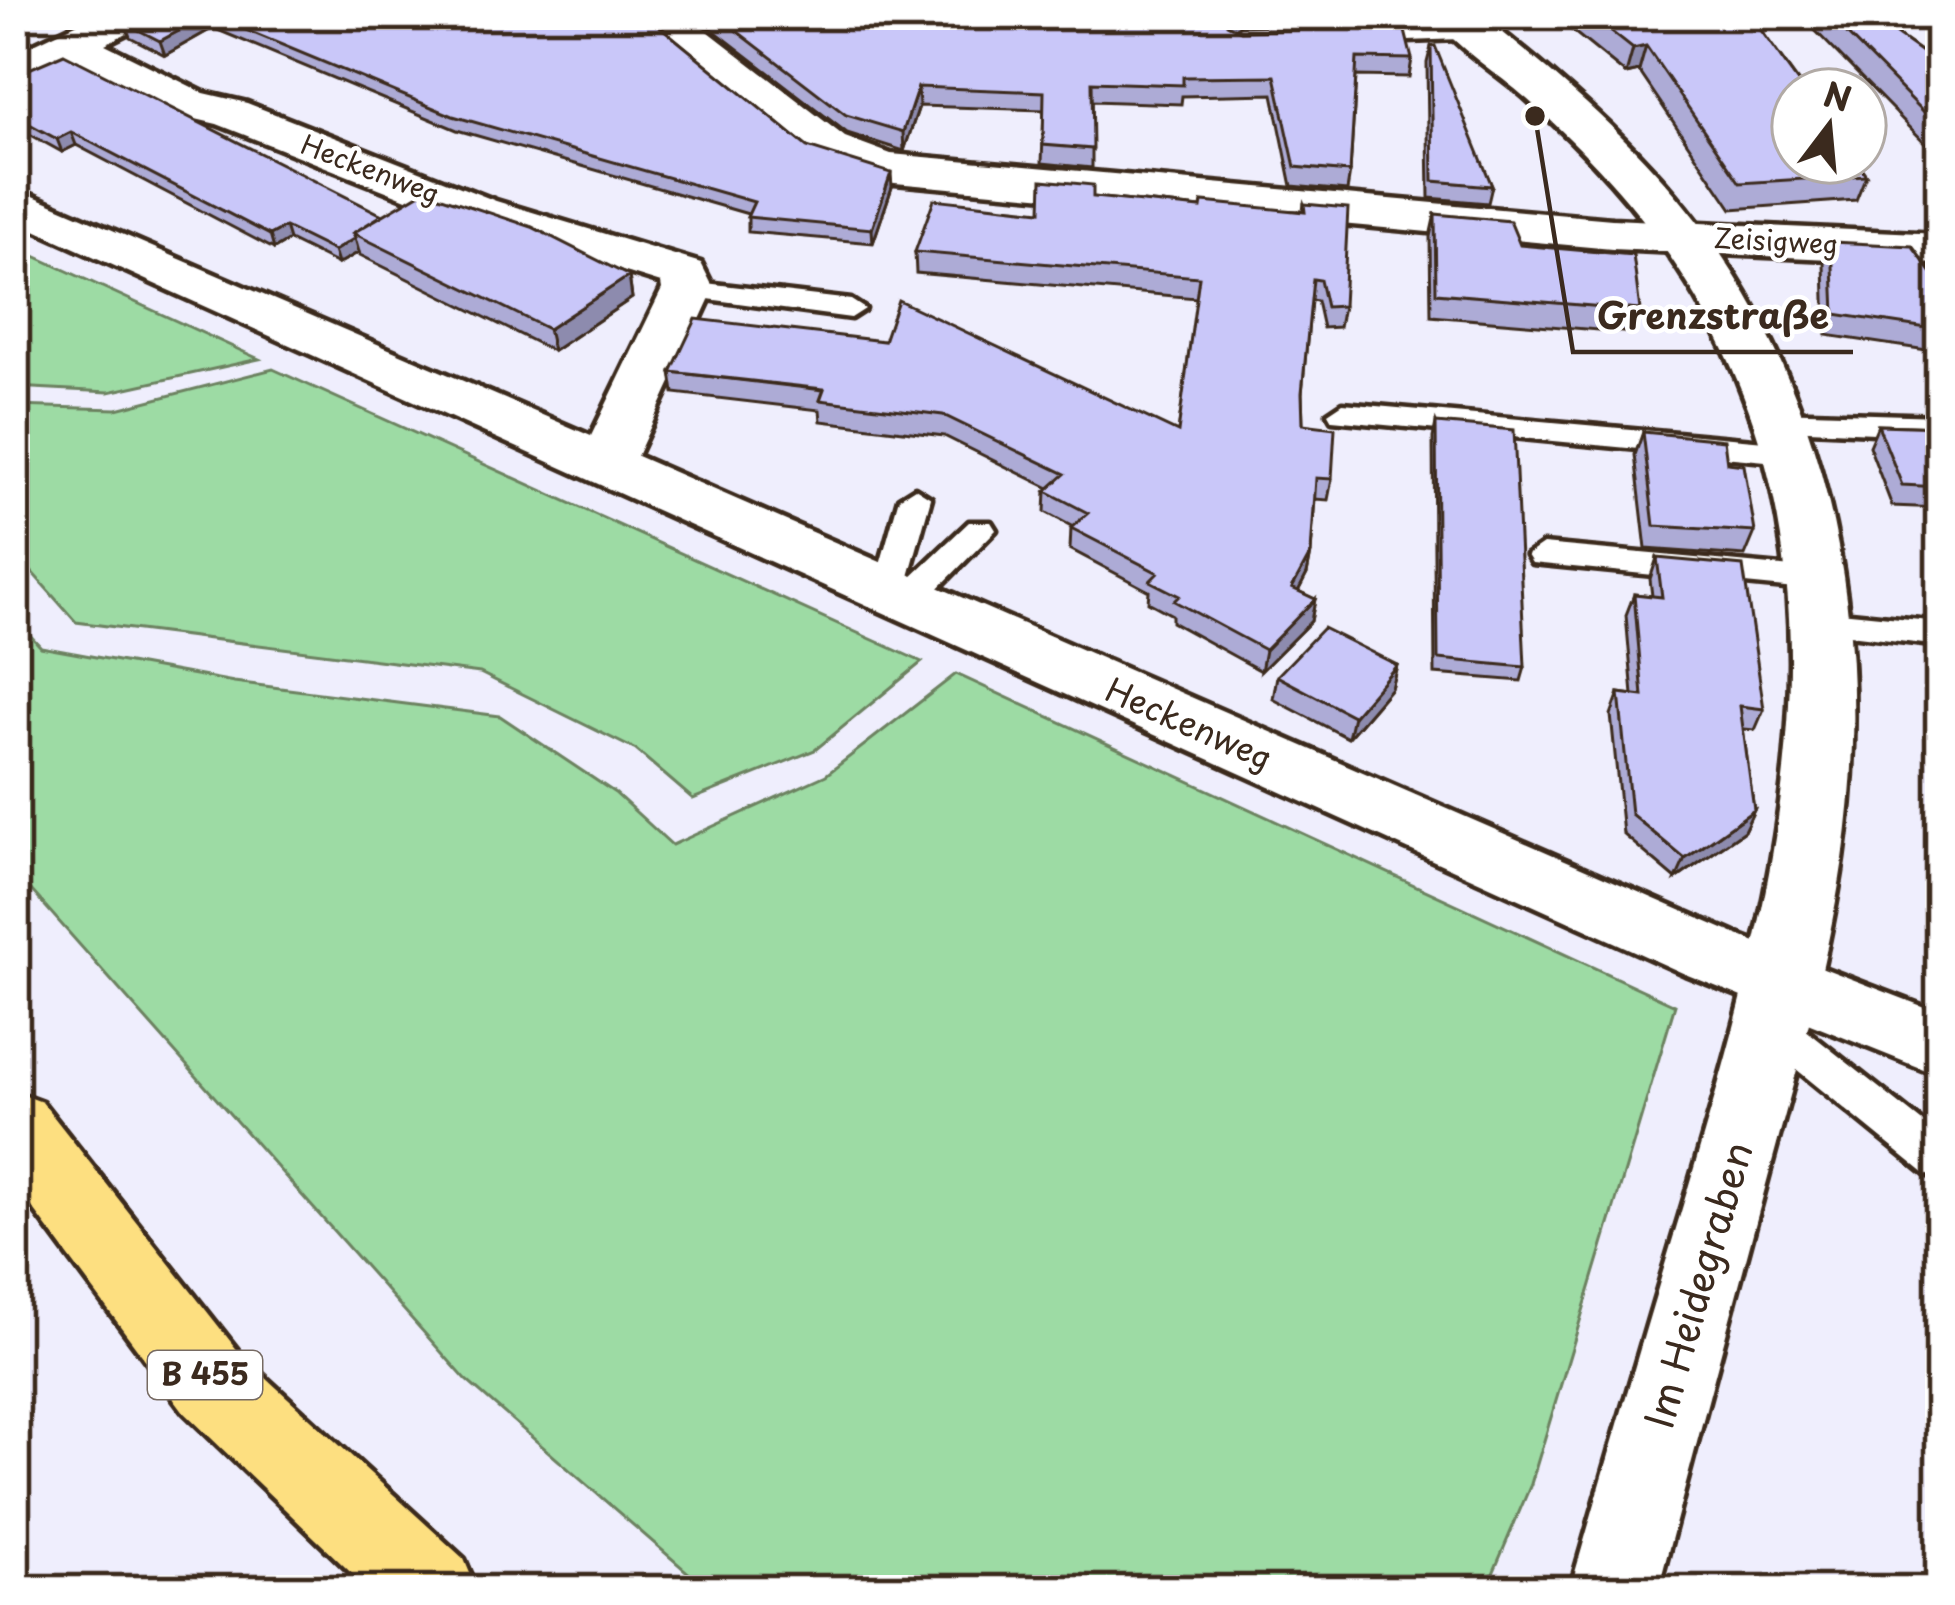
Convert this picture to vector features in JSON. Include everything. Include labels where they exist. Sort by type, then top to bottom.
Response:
[{"type":"highway","name":"B 455","points":[[15,1125],[213,1384],[434,1590]]},
{"type":"street","points":[[15,70],[130,15]]},
{"type":"street","name":"Zeisigweg","points":[[660,15],[828,147],[884,168],[1225,203],[1684,237],[1940,249]]},
{"type":"street","name":"Im Heidegraben","points":[[1466,24],[1612,153],[1684,237],[1739,328],[1781,437],[1817,601],[1822,725],[1810,857],[1778,1003],[1614,1590]]},
{"type":"street","name":"Heckenweg","points":[[70,44],[190,104],[231,112],[358,167],[479,211],[670,266],[683,274],[688,289]]},
{"type":"street","name":"Heckenweg","points":[[15,202],[1710,954],[1778,1003],[1940,1045]]},
{"type":"street","points":[[597,461],[620,440],[688,289]]},
{"type":"lane","points":[[1334,36],[1466,24]]},
{"type":"lane","points":[[688,289],[851,309]]},
{"type":"lane","points":[[1342,413],[1781,437],[1940,426]]},
{"type":"lane","points":[[898,595],[915,498]]},
{"type":"lane","points":[[898,595],[980,530]]},
{"type":"lane","points":[[1543,555],[1817,601],[1940,634]]},
{"type":"lane","points":[[1778,1003],[1940,1160]]},
{"type":"green space","points":[[15,247],[259,359],[109,392],[15,387]]},
{"type":"green space","points":[[273,369],[922,662],[815,750],[693,799],[636,750],[480,673],[76,622],[15,553],[15,406],[117,409]]},
{"type":"green space","points":[[15,619],[41,647],[234,682],[500,716],[615,793],[672,845],[826,775],[956,674],[1675,1005],[1531,1484],[1486,1590],[708,1590],[466,1380],[15,872]]},
{"type":"building","points":[[140,15],[208,15],[160,41],[125,23]]},
{"type":"building","points":[[210,15],[646,15],[807,147],[891,173],[872,229],[747,217],[754,202],[453,116]]},
{"type":"building","points":[[716,15],[1228,15],[1227,24],[1241,31],[1404,27],[1412,59],[1357,58],[1350,172],[1295,167],[1275,76],[1183,77],[1183,85],[1092,82],[1093,149],[1043,145],[1044,92],[918,87],[903,132],[846,115]]},
{"type":"building","points":[[1590,15],[1750,15],[1787,66],[1769,66],[1769,181],[1740,183],[1646,46],[1633,49]]},
{"type":"building","points":[[1828,15],[1869,15],[1930,58],[1940,59],[1940,128],[1889,77],[1889,66],[1879,66]]},
{"type":"building","points":[[1435,46],[1492,186],[1433,181],[1431,47]]},
{"type":"building","points":[[64,54],[382,215],[334,251],[285,227],[270,235],[71,132],[57,139],[15,116],[15,75]]},
{"type":"building","points":[[1042,180],[1093,185],[1093,197],[1201,208],[1202,202],[1305,212],[1304,204],[1348,208],[1343,306],[1326,307],[1320,280],[1313,279],[1302,393],[1303,424],[1335,428],[1332,479],[1316,478],[1311,553],[1292,588],[1315,599],[1265,650],[1174,601],[1179,596],[1150,581],[1158,573],[1071,528],[1088,513],[1046,491],[1065,474],[943,415],[820,400],[824,389],[671,372],[696,319],[884,341],[898,300],[1178,432],[1199,277],[915,252],[934,199],[1041,211]]},
{"type":"building","points":[[424,191],[532,227],[629,276],[548,329],[353,233]]},
{"type":"building","points":[[1435,214],[1510,221],[1520,245],[1633,255],[1640,310],[1436,293]]},
{"type":"building","points":[[1832,242],[1912,246],[1940,284],[1940,330],[1835,314]]},
{"type":"building","points":[[1436,423],[1514,430],[1525,667],[1438,659]]},
{"type":"building","points":[[1878,425],[1940,427],[1940,487],[1902,485]]},
{"type":"building","points":[[1643,432],[1724,440],[1727,463],[1744,465],[1755,532],[1654,526]]},
{"type":"building","points":[[1657,558],[1743,566],[1764,709],[1740,706],[1754,810],[1685,859],[1631,814],[1619,693],[1643,696],[1634,594],[1662,597]]},
{"type":"building","points":[[1323,628],[1397,665],[1353,716],[1277,676]]},
{"type":"place","name":"Grenzstraße","points":[[1535,116]]}]
